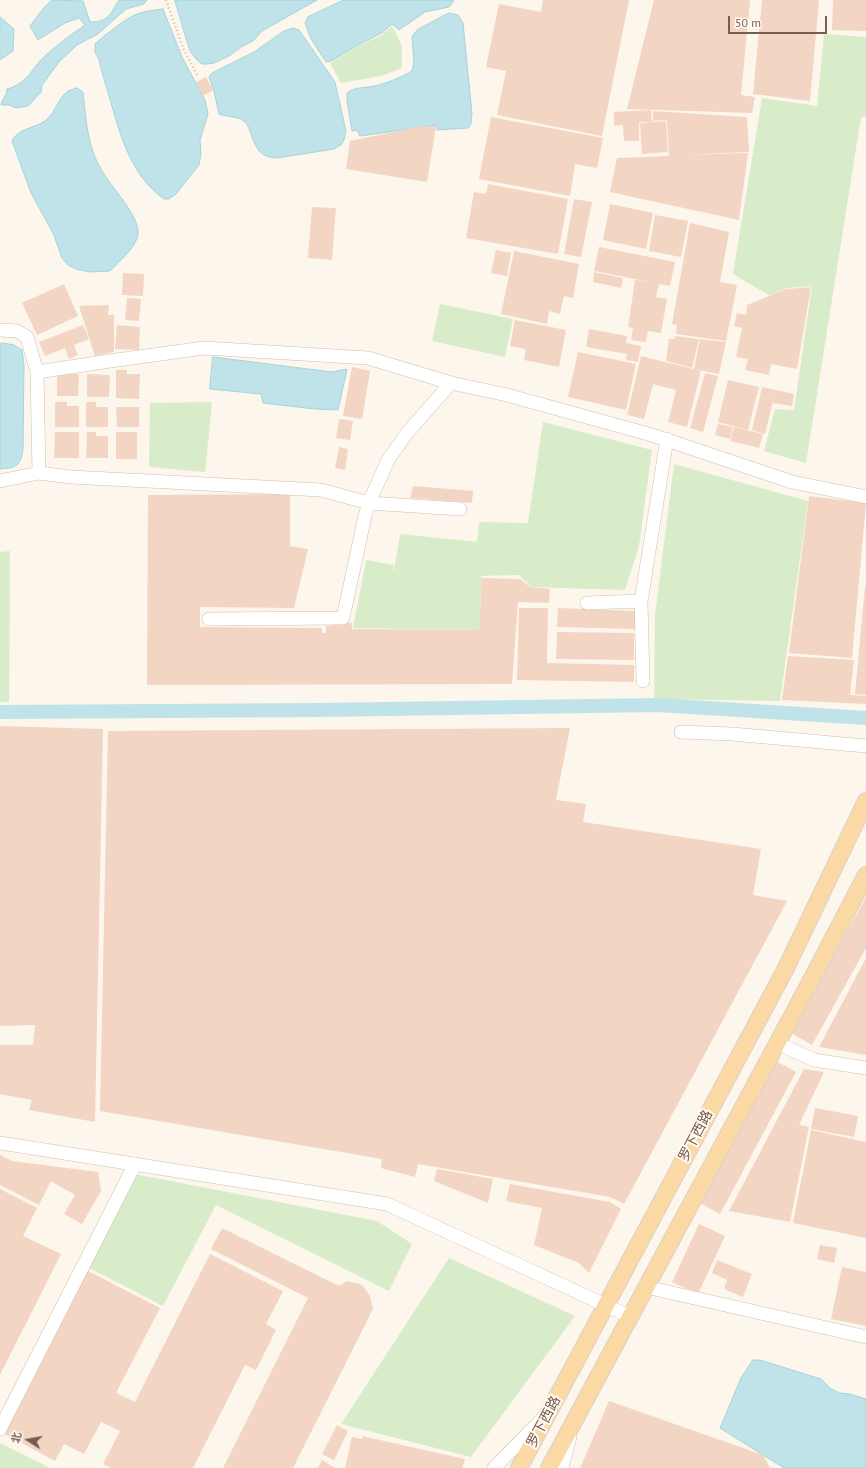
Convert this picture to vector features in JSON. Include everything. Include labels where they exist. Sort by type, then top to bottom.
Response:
[{"type":"main road","name":"罗下西路","points":[[519,1468],[785,970],[866,801]]},
{"type":"main road","name":"罗下西路","points":[[549,1468],[866,875]]},
{"type":"street","points":[[0,330],[17,331],[27,337],[37,372],[39,473]]},
{"type":"street","points":[[37,372],[204,348],[368,358],[451,383],[507,394],[667,440],[792,482],[866,497]]},
{"type":"street","points":[[209,619],[343,618],[365,516],[369,503],[388,460],[407,433],[451,383]]},
{"type":"street","points":[[643,681],[641,601],[667,440]]},
{"type":"street","points":[[0,481],[39,473],[71,477],[321,490],[369,503],[460,509]]},
{"type":"street","points":[[587,603],[641,601]]},
{"type":"street","points":[[681,732],[732,734],[866,746]]},
{"type":"street","points":[[777,1043],[814,1060],[866,1068]]},
{"type":"street","points":[[0,1143],[387,1204],[630,1316]]},
{"type":"street","points":[[0,1429],[135,1164]]},
{"type":"street","points":[[646,1287],[866,1337]]},
{"type":"street","points":[[494,1468],[549,1411]]},
{"type":"street","points":[[562,1468],[574,1422]]},
{"type":"path","points":[[166,0],[182,48],[197,75]]},
{"type":"green space","points":[[392,26],[402,46],[402,68],[381,76],[341,83],[330,63],[358,46],[382,35]]},
{"type":"green space","points":[[824,34],[866,37],[866,117],[861,117],[806,463],[764,451],[775,409],[794,410],[812,286],[787,288],[770,296],[733,274],[762,98],[817,106]]},
{"type":"green space","points":[[440,304],[513,319],[505,357],[432,341]]},
{"type":"green space","points":[[212,402],[205,472],[149,467],[150,403]]},
{"type":"green space","points":[[543,422],[652,450],[639,546],[625,590],[531,587],[519,575],[477,576],[482,577],[479,630],[353,628],[366,560],[394,565],[393,570],[443,574],[394,570],[400,534],[477,542],[479,522],[528,523]]},
{"type":"green space","points":[[674,464],[808,501],[780,701],[654,699],[655,615]]},
{"type":"green space","points":[[10,551],[9,702],[0,702],[0,552]]},
{"type":"green space","points":[[134,1174],[377,1221],[412,1244],[389,1291],[216,1205],[163,1306],[89,1268]]},
{"type":"green space","points":[[449,1258],[575,1316],[471,1457],[341,1424]]},
{"type":"green space","points":[[0,1443],[50,1468],[0,1468]]},
{"type":"water","points":[[52,0],[83,1],[90,22],[96,22],[105,19],[111,13],[119,0],[147,0],[144,4],[126,9],[98,34],[77,45],[59,62],[42,85],[41,92],[28,106],[16,108],[9,105],[1,105],[7,89],[25,79],[46,55],[85,25],[79,18],[65,23],[38,40],[30,26]]},
{"type":"water","points":[[175,0],[317,0],[262,31],[253,41],[241,47],[229,56],[214,63],[202,64],[190,51]]},
{"type":"water","points":[[344,0],[454,0],[449,7],[425,12],[399,30],[392,24],[382,33],[331,61],[326,62],[311,39],[305,23],[308,17]]},
{"type":"water","points":[[163,9],[182,57],[205,100],[208,114],[200,140],[201,154],[199,165],[176,194],[169,199],[164,199],[153,190],[143,179],[128,154],[118,127],[99,60],[95,52],[95,44],[128,19],[140,13]]},
{"type":"water","points":[[449,13],[458,15],[463,23],[472,114],[471,124],[468,128],[437,130],[437,125],[360,136],[357,130],[352,131],[347,93],[356,89],[389,82],[412,71],[414,61],[412,37],[417,30]]},
{"type":"water","points":[[0,17],[14,29],[13,51],[0,60]]},
{"type":"water","points":[[294,28],[299,30],[335,82],[346,131],[341,145],[334,149],[277,158],[266,156],[259,151],[245,122],[238,118],[219,114],[209,77],[212,73],[254,52],[284,31]]},
{"type":"water","points":[[77,88],[83,92],[88,132],[96,160],[105,176],[135,219],[138,228],[137,240],[127,254],[110,271],[90,272],[76,269],[68,265],[62,258],[53,233],[31,193],[12,141],[14,137],[22,131],[45,121],[52,114],[59,101],[65,94],[68,91]]},
{"type":"water","points":[[3,343],[14,345],[22,350],[24,365],[23,449],[21,459],[17,465],[10,468],[0,469],[0,344]]},
{"type":"water","points":[[213,357],[332,372],[347,369],[338,410],[263,403],[261,394],[210,389]]},
{"type":"water","points":[[753,1360],[760,1360],[821,1379],[830,1388],[839,1393],[850,1394],[866,1399],[866,1468],[784,1468],[720,1428],[741,1378]]},
{"type":"building","points":[[543,0],[629,0],[602,136],[497,115],[506,71],[486,67],[499,4],[541,12]]},
{"type":"building","points":[[654,0],[750,0],[741,95],[755,97],[752,113],[627,109]]},
{"type":"building","points":[[762,0],[819,0],[810,101],[753,94]]},
{"type":"building","points":[[833,0],[866,0],[866,31],[832,30]]},
{"type":"building","points":[[206,77],[213,90],[203,96],[196,82]]},
{"type":"building","points":[[651,110],[652,122],[639,122],[639,141],[624,141],[623,125],[614,126],[614,112]]},
{"type":"building","points":[[653,111],[747,117],[749,152],[680,155],[748,153],[739,220],[610,192],[617,158],[669,156],[667,120],[653,121]]},
{"type":"building","points":[[491,117],[603,138],[597,168],[575,164],[570,196],[479,179]]},
{"type":"building","points":[[666,121],[668,152],[642,154],[640,123]]},
{"type":"building","points":[[436,126],[427,182],[346,169],[350,141],[418,127]]},
{"type":"building","points":[[488,184],[568,199],[558,254],[466,238],[474,192],[486,194]]},
{"type":"building","points":[[574,199],[592,202],[581,257],[564,254]]},
{"type":"building","points":[[610,204],[653,213],[646,249],[603,240]]},
{"type":"building","points":[[312,207],[336,208],[332,260],[308,258]]},
{"type":"building","points":[[655,215],[688,221],[681,257],[649,251]]},
{"type":"building","points":[[690,223],[729,232],[720,282],[737,285],[726,341],[676,334],[677,325],[672,324]]},
{"type":"building","points":[[599,247],[675,262],[670,286],[659,284],[656,297],[667,299],[661,333],[648,331],[646,342],[631,340],[633,328],[628,327],[635,280],[650,282],[594,271]]},
{"type":"building","points":[[496,250],[511,253],[507,276],[491,273]]},
{"type":"building","points":[[514,251],[579,264],[573,298],[564,296],[560,314],[549,311],[547,324],[501,314]]},
{"type":"building","points":[[594,272],[623,278],[621,288],[593,282]]},
{"type":"building","points":[[123,273],[144,274],[143,296],[122,295]]},
{"type":"building","points":[[64,284],[78,316],[37,335],[22,303]]},
{"type":"building","points":[[811,287],[797,369],[771,364],[769,375],[745,370],[748,359],[736,357],[742,328],[734,326],[737,313],[746,315],[747,305],[787,289]]},
{"type":"building","points":[[127,298],[141,299],[139,321],[125,320]]},
{"type":"building","points":[[109,305],[108,315],[114,315],[114,352],[95,356],[79,306]]},
{"type":"building","points":[[515,320],[566,330],[559,367],[524,360],[526,349],[510,346]]},
{"type":"building","points":[[83,325],[89,339],[74,345],[78,355],[69,359],[65,348],[45,356],[39,342]]},
{"type":"building","points":[[117,325],[140,327],[139,350],[115,349]]},
{"type":"building","points":[[589,329],[627,336],[626,343],[641,346],[638,362],[626,360],[627,354],[586,347]]},
{"type":"building","points":[[675,336],[699,339],[692,368],[666,361],[669,339],[675,339]]},
{"type":"building","points":[[700,339],[726,342],[719,374],[694,369]]},
{"type":"building","points":[[578,352],[636,364],[626,410],[568,397]]},
{"type":"building","points":[[641,356],[701,371],[687,427],[668,422],[676,390],[653,384],[644,419],[627,415]]},
{"type":"building","points":[[352,367],[370,371],[362,419],[343,416]]},
{"type":"building","points":[[116,370],[127,370],[127,374],[140,374],[139,399],[116,398]]},
{"type":"building","points":[[705,373],[718,376],[703,432],[690,428]]},
{"type":"building","points":[[57,374],[79,374],[78,396],[57,396]]},
{"type":"building","points":[[87,374],[110,375],[109,397],[87,397]]},
{"type":"building","points":[[728,380],[759,387],[748,430],[718,422]]},
{"type":"building","points":[[762,387],[794,394],[792,406],[773,403],[775,393],[765,434],[752,430]]},
{"type":"building","points":[[55,402],[67,402],[67,406],[79,406],[79,427],[55,427]]},
{"type":"building","points":[[86,402],[96,402],[96,407],[108,407],[108,427],[86,427]]},
{"type":"building","points":[[116,407],[139,407],[139,427],[117,427]]},
{"type":"building","points":[[339,419],[353,421],[350,440],[336,438]]},
{"type":"building","points":[[718,424],[733,427],[730,439],[715,435]]},
{"type":"building","points":[[734,427],[763,434],[759,448],[730,441]]},
{"type":"building","points":[[55,432],[79,432],[79,458],[54,458]]},
{"type":"building","points":[[87,432],[96,432],[96,436],[108,436],[108,458],[86,458]]},
{"type":"building","points":[[116,432],[137,432],[137,459],[116,459]]},
{"type":"building","points":[[339,447],[348,449],[345,470],[335,468]]},
{"type":"building","points":[[413,486],[473,491],[472,503],[410,498]]},
{"type":"building","points":[[290,494],[290,546],[308,549],[294,608],[200,607],[200,627],[322,628],[322,633],[326,633],[326,626],[352,623],[352,629],[479,630],[482,578],[520,579],[530,587],[550,589],[549,603],[518,602],[512,684],[147,685],[148,495]]},
{"type":"building","points":[[809,496],[866,503],[852,658],[789,653]]},
{"type":"building","points":[[866,586],[866,695],[855,694]]},
{"type":"building","points":[[519,608],[548,608],[547,663],[634,665],[634,682],[517,680]]},
{"type":"building","points":[[558,608],[636,611],[636,629],[557,627]]},
{"type":"building","points":[[557,632],[634,633],[634,660],[556,659]]},
{"type":"building","points":[[788,656],[854,660],[850,695],[866,696],[866,704],[782,700]]},
{"type":"building","points":[[0,726],[103,729],[95,1122],[29,1110],[32,1100],[0,1094],[0,1045],[33,1045],[35,1025],[0,1026]]},
{"type":"building","points":[[570,728],[556,800],[586,804],[583,822],[761,849],[753,895],[787,901],[624,1204],[610,1197],[418,1164],[415,1177],[381,1168],[382,1159],[100,1111],[108,731]]},
{"type":"building","points":[[866,897],[866,948],[812,1045],[791,1033]]},
{"type":"building","points":[[866,958],[866,1055],[819,1047]]},
{"type":"building","points":[[776,1061],[796,1072],[720,1214],[700,1203]]},
{"type":"building","points":[[804,1069],[824,1072],[799,1125],[809,1127],[790,1222],[729,1211]]},
{"type":"building","points":[[815,1108],[858,1116],[854,1137],[811,1129]]},
{"type":"building","points":[[811,1130],[866,1142],[866,1238],[793,1223]]},
{"type":"building","points":[[0,1155],[12,1161],[98,1172],[101,1191],[82,1224],[64,1214],[75,1195],[51,1181],[39,1205],[0,1185]]},
{"type":"building","points":[[437,1169],[493,1179],[488,1203],[434,1181]]},
{"type":"building","points":[[510,1184],[610,1202],[621,1209],[589,1273],[579,1263],[534,1245],[542,1208],[506,1201]]},
{"type":"building","points":[[0,1189],[37,1208],[23,1236],[61,1254],[0,1375]]},
{"type":"building","points":[[699,1224],[725,1236],[698,1294],[672,1282]]},
{"type":"building","points":[[222,1228],[339,1286],[347,1281],[359,1284],[363,1286],[370,1296],[373,1309],[293,1468],[223,1468],[308,1298],[211,1249]]},
{"type":"building","points":[[820,1245],[837,1248],[834,1263],[817,1259]]},
{"type":"building","points":[[210,1254],[283,1291],[266,1324],[276,1330],[256,1370],[245,1365],[193,1468],[111,1468],[103,1464],[120,1431],[101,1422],[84,1454],[64,1444],[55,1461],[1,1432],[86,1270],[160,1308],[116,1393],[135,1402]]},
{"type":"building","points":[[717,1260],[752,1274],[743,1297],[724,1289],[727,1280],[712,1273]]},
{"type":"building","points":[[842,1267],[866,1272],[866,1326],[831,1319]]},
{"type":"building","points":[[609,1401],[763,1455],[770,1468],[580,1468]]},
{"type":"building","points":[[337,1425],[348,1431],[334,1460],[322,1454]]},
{"type":"building","points":[[362,1436],[465,1459],[462,1468],[345,1468],[352,1437],[362,1439]]},
{"type":"building","points":[[322,1460],[335,1468],[318,1468]]},
{"type":"waterway","points":[[0,712],[319,710],[658,705],[866,718]]}]
